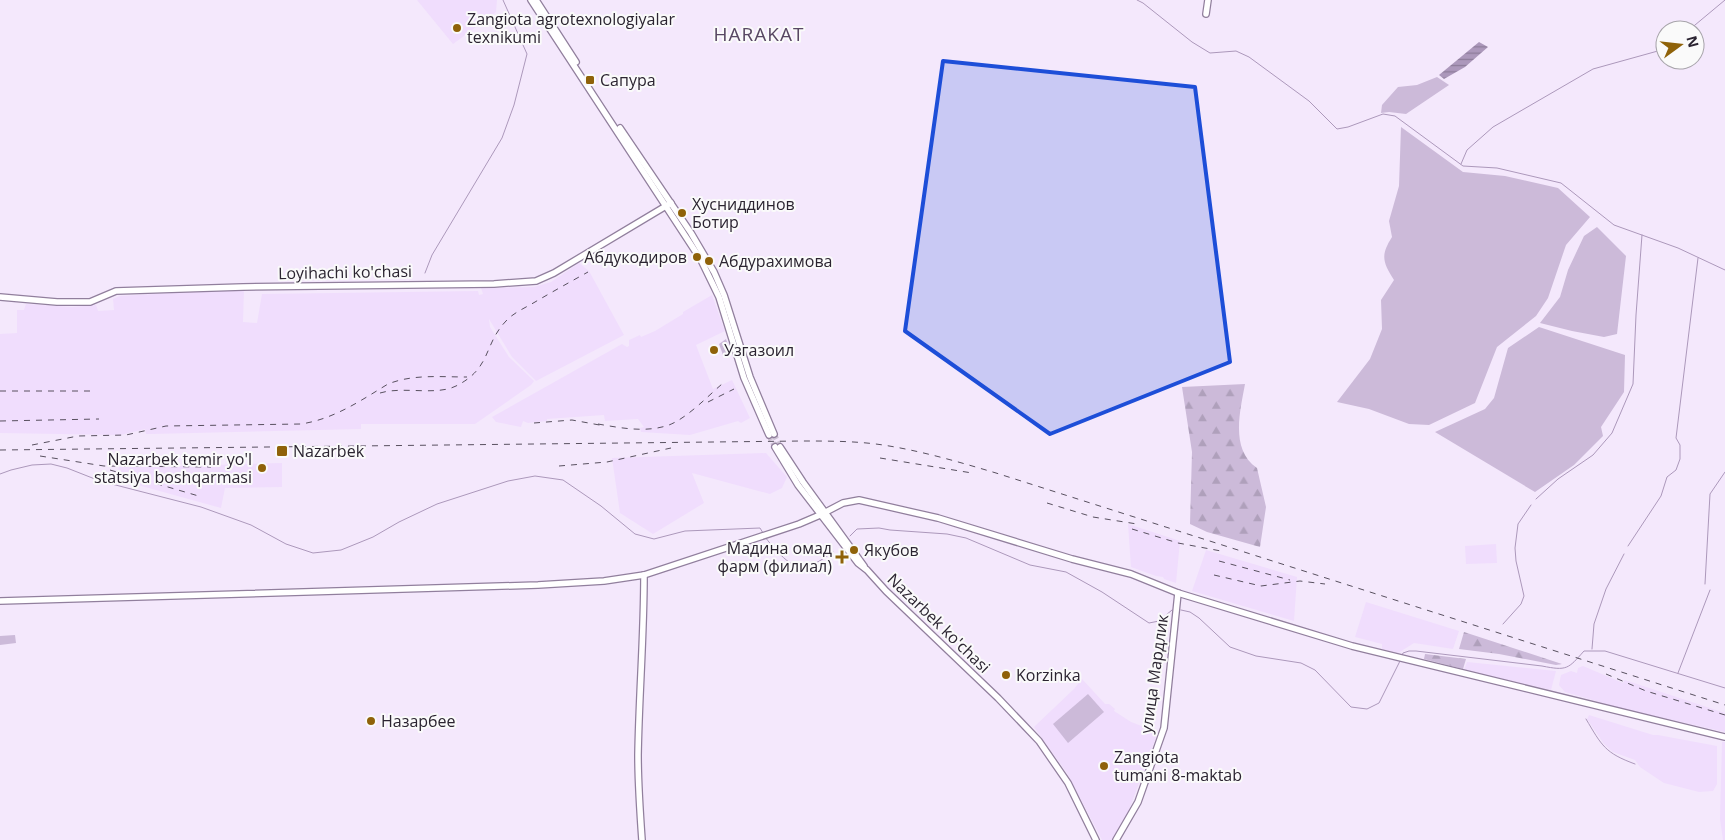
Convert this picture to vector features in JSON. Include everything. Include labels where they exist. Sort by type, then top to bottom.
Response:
[{"type":"main road","points":[[531,0],[668,204],[692,233],[720,285],[745,363],[772,435]]},
{"type":"main road","points":[[536,0],[668,204]]},
{"type":"main road","points":[[1206,14],[1208,0]]},
{"type":"main road","name":"Loyihachi ko'chasi","points":[[0,297],[57,302],[90,302],[116,291],[243,287],[494,284],[536,281],[554,273],[668,204]]},
{"type":"main road","name":"Nazarbek ko'chasi","points":[[778,447],[786,467],[858,563],[998,698],[1038,741],[1068,782],[1095,840]]},
{"type":"main road","points":[[0,601],[604,581],[644,575],[769,534],[850,501],[870,501],[938,518],[1072,559],[1131,574],[1178,593],[1322,638],[1395,658],[1725,738]]},
{"type":"main road","points":[[642,840],[638,756],[644,575]]},
{"type":"main road","name":"улица Мардлик","points":[[1116,840],[1138,802],[1164,728],[1178,593]]},
{"type":"highlighted area","points":[[943,61],[1195,87],[1230,362],[1050,434],[905,331]]},
{"type":"shaded area","name":"Zangiota agrotexnologiyalar texnikumi","points":[[417,0],[497,0],[496,12],[453,44]]},
{"type":"shaded area","points":[[1479,42],[1488,47],[1465,67],[1444,79],[1439,75]]},
{"type":"shaded area","points":[[579,263],[589,271],[624,335],[536,381],[512,357],[489,319],[490,327],[509,357],[534,381],[475,424],[361,424],[361,429],[151,434],[146,434],[145,429],[120,435],[0,433],[0,334],[17,333],[17,310],[24,310],[26,304],[72,307],[96,305],[98,311],[114,310],[113,299],[120,296],[244,289],[243,322],[257,323],[262,294],[478,291],[479,295],[483,294],[481,288],[534,287],[551,282]]},
{"type":"shaded area","points":[[712,295],[725,331],[696,345],[713,389],[732,380],[750,418],[741,423],[738,421],[690,435],[641,432],[640,428],[644,427],[638,419],[605,421],[604,415],[547,419],[547,421],[528,423],[523,421],[521,427],[496,422],[492,417],[622,344],[627,347],[629,346],[629,340],[655,331]]},
{"type":"shaded area","points":[[766,453],[787,477],[782,488],[770,494],[692,473],[704,503],[653,534],[620,513],[612,458]]},
{"type":"shaded area","points":[[120,463],[180,466],[282,463],[282,487],[225,488],[221,508],[116,479]]},
{"type":"shaded area","points":[[1128,524],[1180,541],[1176,583],[1131,567]]},
{"type":"shaded area","points":[[1496,544],[1497,563],[1466,564],[1465,546]]},
{"type":"shaded area","points":[[1206,550],[1297,577],[1294,621],[1192,591]]},
{"type":"shaded area","points":[[1366,602],[1459,631],[1453,649],[1414,643],[1398,653],[1382,649],[1382,644],[1355,637]]},
{"type":"shaded area","points":[[1467,662],[1556,671],[1551,690],[1464,670]]},
{"type":"shaded area","points":[[1583,666],[1623,683],[1625,680],[1725,713],[1725,732],[1620,708],[1565,692],[1559,685],[1561,675],[1571,671],[1577,673],[1578,668]]},
{"type":"shaded area","name":"Zangiota tumani 8-maktab","points":[[1082,679],[1105,704],[1109,704],[1115,709],[1114,711],[1131,722],[1158,732],[1126,818],[1112,840],[1102,840],[1067,773],[1034,727]]},
{"type":"shaded area","points":[[1589,715],[1653,735],[1717,746],[1717,784],[1713,791],[1699,792],[1664,783],[1640,767],[1635,760],[1613,752],[1604,744],[1587,719]]},
{"type":"shaded area","points":[[1722,742],[1725,742],[1725,840],[1723,840],[1720,819]]},
{"type":"green space","points":[[1437,77],[1449,85],[1406,114],[1381,113],[1382,105],[1398,87],[1417,85]]},
{"type":"green space","points":[[1401,127],[1463,172],[1505,176],[1558,188],[1590,217],[1566,245],[1548,298],[1536,316],[1497,347],[1475,403],[1429,425],[1409,424],[1369,409],[1337,402],[1370,359],[1382,329],[1381,300],[1394,280],[1385,263],[1384,254],[1392,237],[1389,221],[1399,186]]},
{"type":"green space","points":[[1597,227],[1626,256],[1617,334],[1604,337],[1540,323],[1560,297],[1568,270],[1584,236]]},
{"type":"green space","points":[[1539,327],[1625,355],[1624,392],[1601,427],[1603,436],[1574,465],[1535,492],[1435,432],[1485,409],[1494,398],[1508,348]]},
{"type":"green space","points":[[726,339],[731,354],[723,355],[719,344]]},
{"type":"green space","points":[[1245,384],[1239,418],[1240,440],[1243,451],[1257,468],[1266,507],[1260,547],[1207,532],[1190,524],[1192,452],[1182,387]]},
{"type":"green space","points":[[1464,632],[1562,664],[1556,665],[1499,654],[1459,649]]},
{"type":"green space","points":[[15,635],[16,643],[0,645],[0,636]]},
{"type":"green space","points":[[1425,654],[1466,659],[1463,669],[1424,659]]},
{"type":"green space","points":[[1088,694],[1104,712],[1068,743],[1053,724]]},
{"type":"waterway","points":[[425,273],[432,255],[502,138],[514,105],[527,54],[503,0]]},
{"type":"waterway","points":[[1137,0],[1192,42],[1210,53],[1236,51],[1249,57],[1309,101],[1337,129],[1348,127],[1383,114],[1395,116],[1463,166],[1497,168],[1561,183],[1614,225],[1678,248],[1725,270]]},
{"type":"waterway","points":[[1701,20],[1725,0]]},
{"type":"waterway","points":[[1461,164],[1467,150],[1493,127],[1593,69],[1655,52]]},
{"type":"waterway","points":[[1536,499],[1558,479],[1593,455],[1612,433],[1633,384],[1642,235]]},
{"type":"waterway","points":[[1628,546],[1661,496],[1667,477],[1676,470],[1680,459],[1680,445],[1676,438],[1698,258]]},
{"type":"waterway","points":[[0,474],[32,465],[51,464],[67,468],[100,481],[201,507],[251,525],[286,544],[313,553],[341,550],[373,537],[437,504],[508,481],[535,476],[563,480],[601,506],[635,534],[654,539],[685,531],[760,528],[763,533]]},
{"type":"waterway","points":[[1705,584],[1710,494],[1725,472]]},
{"type":"waterway","points":[[1503,624],[1521,604],[1524,596],[1515,548],[1518,524],[1531,505]]},
{"type":"waterway","points":[[850,536],[857,529],[879,528],[947,534],[966,538],[1030,565],[1066,572],[1102,592],[1149,623],[1159,621],[1172,610]]},
{"type":"waterway","points":[[765,537],[781,555],[796,566],[810,566],[833,552]]},
{"type":"waterway","points":[[1592,649],[1594,624],[1606,589],[1624,554]]},
{"type":"waterway","points":[[1678,673],[1710,590]]},
{"type":"waterway","points":[[1181,610],[1190,612],[1199,618],[1230,647],[1256,656],[1301,663],[1315,670],[1351,707],[1367,709],[1379,703],[1400,661]]},
{"type":"waterway","points":[[1402,655],[1409,651],[1416,651],[1562,668],[1574,662],[1584,651],[1605,651],[1725,688]]},
{"type":"waterway","points":[[1586,719],[1605,747],[1617,756],[1635,764]]},
{"type":"tunnel","points":[[774,434],[780,447]]},
{"type":"tunnel","points":[[769,435],[775,447]]},
{"type":"railway","points":[[380,393],[399,390],[429,391],[456,386],[476,372],[499,330],[509,318],[588,272]]},
{"type":"railway","points":[[32,445],[78,436],[126,435],[166,426],[301,424],[336,414],[388,384],[397,381],[427,377],[467,377]]},
{"type":"railway","points":[[598,424],[642,429],[669,425],[690,412],[722,384]]},
{"type":"railway","points":[[708,402],[734,389]]},
{"type":"railway","points":[[0,391],[93,391]]},
{"type":"railway","points":[[0,421],[99,419]]},
{"type":"railway","points":[[534,423],[572,420],[605,426]]},
{"type":"railway","points":[[0,450],[802,441],[853,442],[898,447],[996,473],[1725,705]]},
{"type":"railway","points":[[559,466],[607,462],[671,448]]},
{"type":"railway","points":[[40,456],[104,466],[211,467]]},
{"type":"railway","points":[[880,458],[972,473]]},
{"type":"railway","points":[[110,470],[202,497]]},
{"type":"railway","points":[[1047,503],[1093,517],[1137,524]]},
{"type":"railway","points":[[1132,529],[1178,543],[1221,551]]},
{"type":"railway","points":[[1219,561],[1290,580]]},
{"type":"railway","points":[[1214,575],[1261,586],[1300,581],[1325,584]]},
{"type":"railway","points":[[1606,674],[1646,691],[1725,715]]},
{"type":"place","name":"Zangiota agrotexnologiyalar texnikumi","points":[[457,28]]},
{"type":"place","name":"Сапура","points":[[590,80]]},
{"type":"place","name":"Хусниддинов Ботир","points":[[682,213]]},
{"type":"place","name":"Абдукодиров","points":[[697,257]]},
{"type":"place","name":"Абдурахимова","points":[[709,261]]},
{"type":"place","name":"Узгазоил","points":[[714,350]]},
{"type":"place","name":"Nazarbek","points":[[282,451]]},
{"type":"place","name":"Nazarbek temir yo'l statsiya boshqarmasi","points":[[262,468]]},
{"type":"place","name":"Якубов","points":[[854,550]]},
{"type":"place","name":"Мадина омад фарм (филиал)","points":[[842,557]]},
{"type":"place","name":"Korzinka","points":[[1006,675]]},
{"type":"place","name":"Назарбее","points":[[371,721]]},
{"type":"place","name":"Zangiota tumani 8-maktab","points":[[1104,766]]},
{"type":"district","name":"HARAKAT","points":[[759,34]]}]
